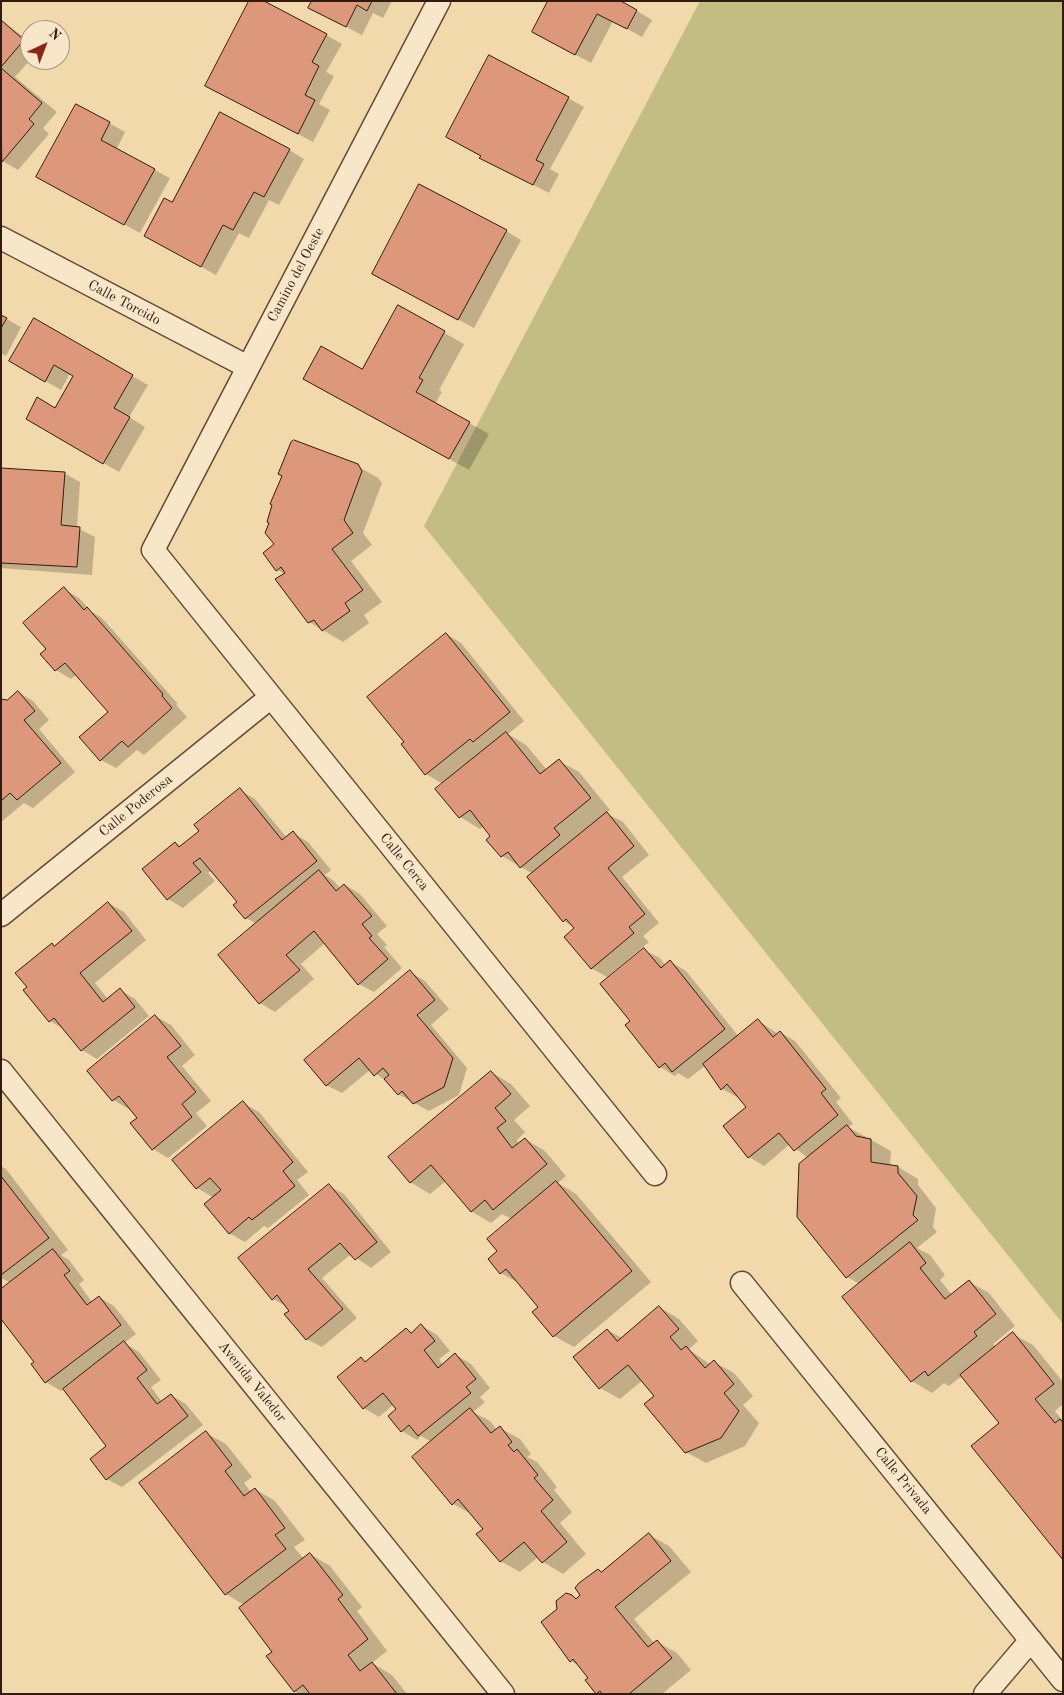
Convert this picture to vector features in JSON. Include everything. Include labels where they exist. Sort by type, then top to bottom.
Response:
[{"type":"street","name":"Camino del Oeste","points":[[153,550],[439,1]]},
{"type":"street","name":"Calle Torcido","points":[[1,238],[248,368]]},
{"type":"street","name":"Calle Cerca","points":[[153,550],[655,1174]]},
{"type":"street","name":"Calle Poderosa","points":[[1,915],[271,697]]},
{"type":"street","name":"Avenida Valedor","points":[[1,1071],[503,1694]]},
{"type":"street","name":"Calle Privada","points":[[742,1282],[1063,1680]]},
{"type":"street","points":[[985,1694],[1031,1640]]},
{"type":"shaded area","points":[[700,1],[1063,1],[1063,1324],[424,526]]},
{"type":"building","points":[[249,1],[264,1],[327,34],[312,62],[319,66],[305,95],[315,100],[298,134],[205,86]]},
{"type":"building","points":[[312,1],[372,1],[367,11],[357,5],[346,27],[308,8]]},
{"type":"building","points":[[548,1],[621,1],[637,10],[627,29],[597,14],[575,55],[532,32]]},
{"type":"building","points":[[1,20],[20,37],[20,45],[1,67]]},
{"type":"building","points":[[489,55],[569,97],[536,160],[544,164],[533,185],[479,158],[481,156],[446,137]]},
{"type":"building","points":[[1,68],[42,103],[29,119],[34,124],[2,162]]},
{"type":"building","points":[[76,104],[110,122],[101,140],[155,169],[124,225],[36,177]]},
{"type":"building","points":[[220,112],[290,149],[264,197],[254,192],[233,230],[223,225],[201,267],[144,236],[164,198],[172,202]]},
{"type":"building","points":[[419,184],[507,230],[458,320],[372,274]]},
{"type":"building","points":[[398,305],[445,331],[419,378],[423,380],[416,392],[470,422],[449,459],[303,379],[321,346],[362,369]]},
{"type":"building","points":[[1,315],[7,318],[1,328]]},
{"type":"building","points":[[34,318],[133,375],[114,408],[130,417],[103,464],[26,419],[37,397],[55,408],[73,376],[54,365],[45,382],[9,361]]},
{"type":"building","points":[[294,440],[358,464],[362,471],[344,520],[353,533],[332,549],[363,590],[345,603],[350,611],[322,631],[314,620],[308,623],[275,579],[285,573],[281,567],[276,571],[263,553],[274,544],[265,533],[269,523],[267,522],[272,505],[270,504],[282,476],[278,474],[291,442]]},
{"type":"building","points":[[1,468],[65,472],[61,525],[80,527],[77,567],[1,563]]},
{"type":"building","points":[[64,587],[84,610],[87,607],[163,694],[162,696],[172,708],[128,747],[122,741],[100,761],[79,737],[108,712],[65,663],[55,671],[40,654],[46,649],[23,623]]},
{"type":"building","points":[[446,633],[510,712],[473,742],[470,739],[425,775],[401,744],[404,742],[367,697]]},
{"type":"building","points":[[18,691],[35,711],[24,720],[61,763],[17,800],[10,793],[1,801],[1,699],[7,700]]},
{"type":"building","points":[[506,732],[540,774],[559,759],[591,798],[554,828],[560,835],[520,868],[508,852],[501,857],[486,840],[490,836],[470,810],[459,818],[435,789]]},
{"type":"building","points":[[240,788],[282,840],[293,831],[317,861],[245,919],[233,905],[237,902],[200,858],[193,863],[201,872],[167,900],[142,869],[175,842],[179,847],[199,831],[194,825]]},
{"type":"building","points":[[607,812],[634,846],[608,868],[645,914],[629,927],[634,933],[591,969],[564,937],[574,928],[566,919],[563,922],[527,877]]},
{"type":"building","points":[[319,870],[336,891],[344,884],[372,916],[362,924],[372,936],[369,938],[388,959],[358,985],[314,931],[286,955],[300,970],[259,1004],[218,955]]},
{"type":"building","points":[[108,902],[132,931],[80,973],[103,1002],[120,988],[135,1007],[81,1051],[54,1018],[49,1022],[23,990],[27,987],[15,973],[52,943],[54,946]]},
{"type":"building","points":[[644,948],[661,968],[670,960],[725,1029],[672,1072],[665,1063],[659,1068],[625,1025],[630,1021],[600,984]]},
{"type":"building","points":[[410,970],[435,1000],[417,1015],[453,1058],[444,1087],[413,1104],[402,1091],[398,1095],[384,1079],[389,1075],[383,1068],[374,1076],[359,1058],[326,1086],[304,1060]]},
{"type":"building","points":[[155,1015],[181,1046],[167,1057],[196,1092],[182,1104],[192,1117],[152,1150],[130,1123],[137,1118],[119,1096],[112,1101],[87,1071]]},
{"type":"building","points":[[758,1019],[773,1037],[780,1031],[826,1089],[821,1093],[838,1115],[794,1151],[779,1133],[748,1158],[723,1126],[746,1107],[727,1084],[721,1090],[703,1064]]},
{"type":"building","points":[[491,1071],[511,1094],[495,1108],[506,1121],[497,1128],[512,1148],[525,1138],[547,1164],[493,1210],[485,1200],[471,1212],[431,1165],[410,1183],[388,1157]]},
{"type":"building","points":[[243,1101],[293,1162],[283,1171],[295,1186],[252,1220],[249,1217],[229,1234],[204,1204],[221,1190],[210,1178],[196,1189],[172,1160]]},
{"type":"building","points":[[847,1125],[856,1136],[871,1139],[871,1162],[898,1166],[898,1173],[917,1196],[913,1215],[918,1220],[846,1278],[797,1217],[799,1164]]},
{"type":"building","points":[[1,1176],[49,1238],[1,1275]]},
{"type":"building","points":[[556,1181],[632,1271],[553,1337],[532,1312],[538,1307],[506,1269],[500,1274],[488,1259],[497,1251],[487,1239]]},
{"type":"building","points":[[329,1184],[377,1242],[355,1260],[340,1243],[308,1269],[343,1309],[306,1340],[284,1314],[289,1311],[277,1295],[272,1300],[238,1258]]},
{"type":"building","points":[[910,1242],[926,1263],[920,1268],[945,1299],[969,1280],[996,1314],[974,1332],[977,1336],[928,1376],[925,1371],[911,1382],[842,1297]]},
{"type":"building","points":[[53,1249],[70,1271],[64,1275],[87,1305],[99,1296],[121,1325],[45,1383],[31,1364],[34,1362],[1,1319],[1,1289]]},
{"type":"building","points":[[659,1306],[679,1329],[670,1337],[681,1350],[686,1346],[705,1368],[714,1360],[734,1384],[724,1393],[739,1411],[721,1438],[685,1453],[644,1404],[654,1396],[628,1365],[599,1389],[573,1357],[607,1329],[617,1341]]},
{"type":"building","points":[[421,1324],[435,1341],[424,1350],[438,1368],[455,1353],[476,1379],[466,1387],[471,1393],[418,1436],[409,1425],[401,1432],[388,1416],[396,1409],[383,1393],[363,1409],[337,1377],[361,1357],[365,1362],[406,1328],[411,1333]]},
{"type":"building","points":[[1013,1332],[1054,1384],[1035,1399],[1055,1423],[1060,1419],[1063,1423],[1063,1560],[971,1446],[999,1423],[960,1375]]},
{"type":"building","points":[[124,1341],[147,1370],[137,1378],[157,1404],[171,1394],[188,1416],[106,1480],[90,1459],[106,1446],[63,1389]]},
{"type":"building","points":[[470,1408],[491,1433],[500,1426],[512,1442],[508,1445],[514,1452],[517,1449],[538,1475],[534,1478],[553,1500],[541,1511],[567,1542],[542,1563],[524,1542],[500,1562],[476,1534],[483,1529],[458,1499],[452,1505],[412,1457]]},
{"type":"building","points":[[206,1431],[232,1465],[225,1471],[244,1496],[255,1488],[285,1528],[275,1535],[286,1549],[225,1595],[139,1483]]},
{"type":"building","points":[[649,1533],[671,1561],[615,1607],[648,1647],[657,1640],[672,1658],[629,1694],[602,1694],[600,1691],[596,1694],[585,1680],[588,1678],[573,1659],[570,1662],[541,1622],[557,1609],[556,1601],[566,1593],[576,1599],[580,1595],[575,1588],[579,1583],[598,1569],[601,1572]]},
{"type":"building","points":[[310,1553],[343,1595],[338,1599],[368,1639],[348,1655],[360,1671],[372,1662],[397,1694],[310,1694],[303,1685],[294,1692],[266,1656],[272,1652],[239,1608]]}]
